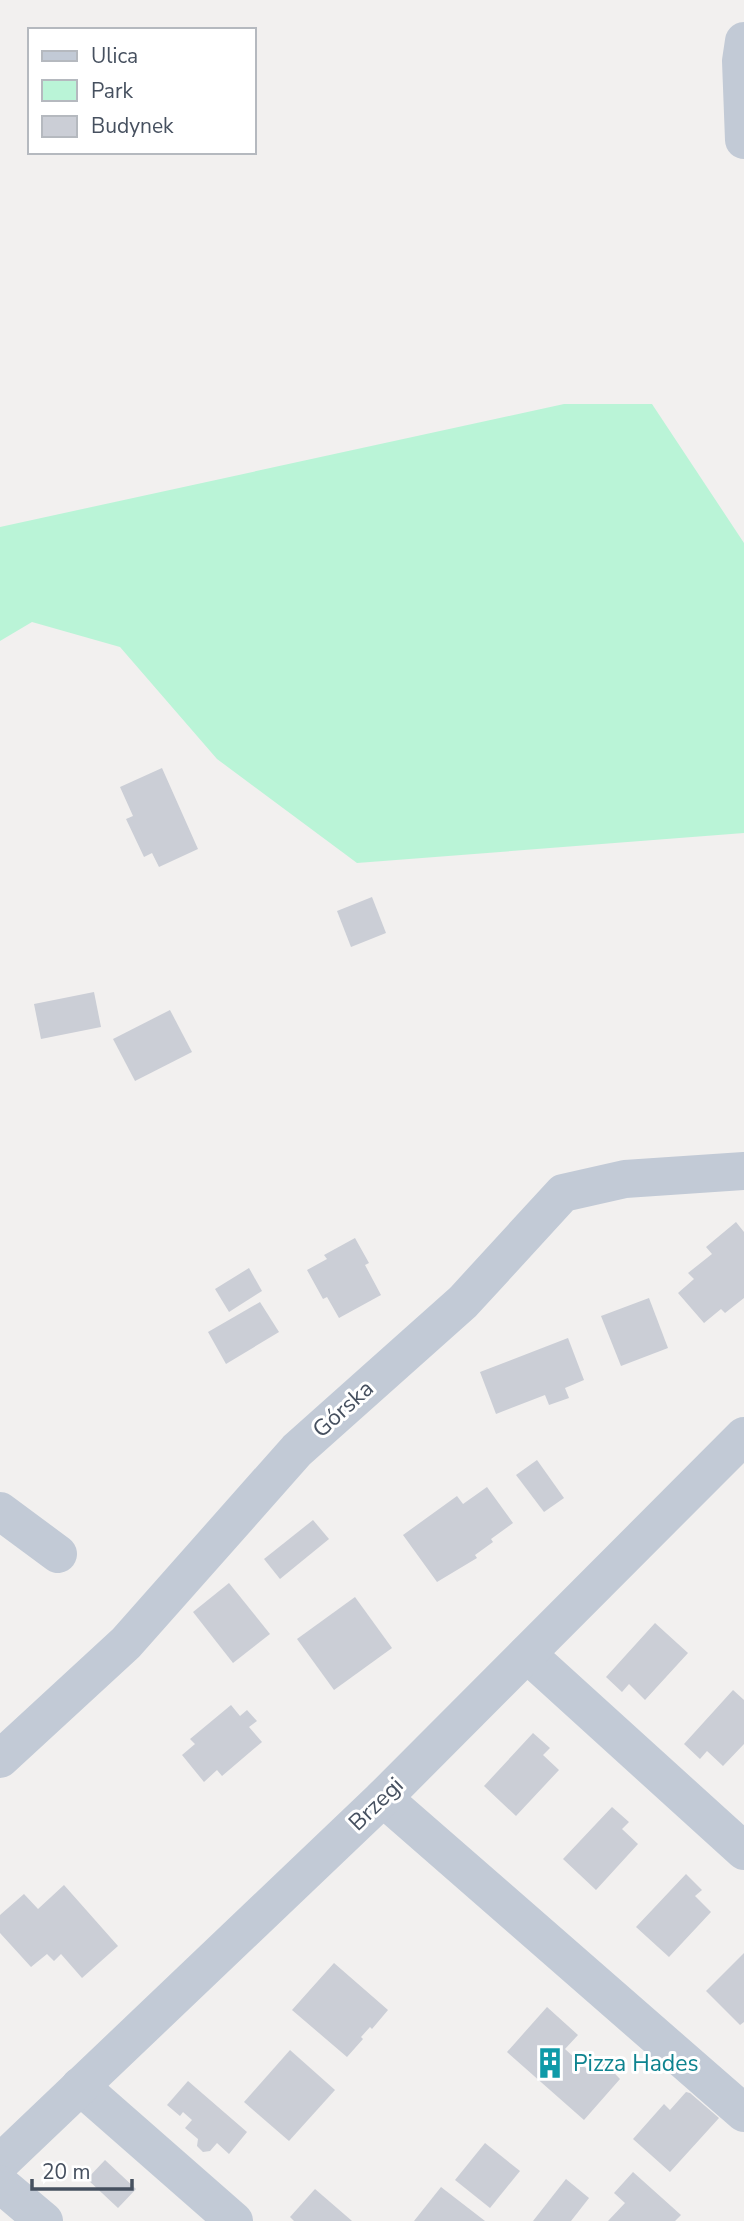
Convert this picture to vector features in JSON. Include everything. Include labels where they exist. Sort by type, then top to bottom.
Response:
[{"type":"street","points":[[744,41],[741,61],[744,140]]},
{"type":"street","name":"Górska","points":[[0,1759],[126,1643],[297,1450],[463,1302],[563,1193],[625,1179],[744,1171]]},
{"type":"street","name":"Brzegi","points":[[0,2163],[383,1798],[744,1436]]},
{"type":"street","points":[[0,1511],[58,1555]]},
{"type":"street","points":[[527,1654],[744,1851]]},
{"type":"street","points":[[383,1798],[744,2113]]},
{"type":"street","points":[[79,2086],[234,2221]]},
{"type":"street","points":[[0,2184],[44,2221]]},
{"type":"green space","points":[[564,404],[652,404],[744,543],[744,833],[357,863],[217,759],[120,647],[32,622],[0,641],[0,527]]},
{"type":"building","points":[[162,768],[198,849],[159,867],[152,853],[144,857],[126,819],[133,816],[120,787]]},
{"type":"building","points":[[372,897],[386,933],[351,947],[337,911]]},
{"type":"building","points":[[94,992],[101,1027],[41,1039],[34,1004]]},
{"type":"building","points":[[170,1010],[192,1052],[135,1081],[113,1039]]},
{"type":"building","points":[[736,1222],[744,1232],[744,1298],[725,1313],[721,1309],[704,1323],[678,1293],[694,1279],[688,1273],[712,1254],[706,1247]]},
{"type":"building","points":[[355,1238],[369,1263],[365,1265],[381,1295],[339,1318],[327,1297],[323,1299],[307,1270],[327,1259],[324,1255]]},
{"type":"building","points":[[249,1268],[262,1291],[229,1312],[215,1289]]},
{"type":"building","points":[[649,1298],[668,1348],[621,1366],[601,1316]]},
{"type":"building","points":[[260,1302],[279,1332],[226,1364],[208,1332]]},
{"type":"building","points":[[568,1338],[584,1380],[565,1388],[569,1398],[549,1405],[545,1395],[496,1414],[480,1372]]},
{"type":"building","points":[[537,1460],[564,1498],[544,1512],[516,1475]]},
{"type":"building","points":[[487,1487],[513,1523],[491,1539],[493,1542],[475,1555],[477,1558],[437,1582],[403,1535],[457,1496],[463,1504]]},
{"type":"building","points":[[313,1520],[329,1539],[280,1579],[264,1559]]},
{"type":"building","points":[[229,1583],[270,1634],[233,1663],[193,1612]]},
{"type":"building","points":[[355,1597],[392,1648],[334,1690],[297,1639]]},
{"type":"building","points":[[655,1623],[688,1653],[645,1700],[629,1684],[622,1692],[606,1677]]},
{"type":"building","points":[[733,1690],[744,1700],[744,1744],[723,1766],[707,1751],[700,1759],[684,1744]]},
{"type":"building","points":[[231,1705],[240,1716],[247,1710],[257,1721],[249,1727],[262,1742],[222,1776],[217,1770],[204,1782],[182,1755],[195,1744],[190,1739]]},
{"type":"building","points":[[533,1733],[550,1748],[543,1755],[559,1770],[516,1816],[484,1786]]},
{"type":"building","points":[[612,1807],[629,1822],[622,1829],[638,1844],[596,1890],[563,1859]]},
{"type":"building","points":[[686,1874],[702,1890],[695,1896],[711,1912],[669,1957],[636,1927]]},
{"type":"building","points":[[64,1885],[118,1946],[82,1978],[61,1954],[54,1961],[47,1954],[31,1967],[0,1933],[0,1915],[24,1894],[38,1909]]},
{"type":"building","points":[[744,1953],[744,2022],[740,2025],[706,1991]]},
{"type":"building","points":[[334,1963],[388,2010],[372,2029],[370,2027],[361,2037],[363,2039],[347,2057],[292,2010]]},
{"type":"building","name":"Pizza Hades","points":[[547,2007],[578,2035],[565,2049],[587,2069],[599,2057],[620,2079],[584,2120],[507,2052]]},
{"type":"building","points":[[290,2050],[335,2090],[289,2141],[244,2102]]},
{"type":"building","points":[[188,2081],[247,2132],[229,2154],[217,2143],[210,2151],[203,2152],[197,2146],[198,2139],[185,2128],[192,2120],[183,2112],[180,2116],[167,2105]]},
{"type":"building","points":[[686,2092],[719,2118],[670,2172],[633,2139],[664,2104],[670,2110]]},
{"type":"building","points":[[485,2143],[520,2171],[490,2208],[455,2180]]},
{"type":"building","points":[[105,2160],[136,2189],[118,2208],[87,2179]]},
{"type":"building","points":[[633,2172],[681,2215],[675,2221],[608,2221],[625,2203],[614,2193]]},
{"type":"building","points":[[566,2179],[589,2198],[571,2221],[533,2221]]},
{"type":"building","points":[[441,2187],[485,2221],[414,2221]]},
{"type":"building","points":[[315,2189],[352,2221],[294,2221],[290,2217]]},
{"type":"place","name":"Pizza Hades","points":[[550,2063]]}]
